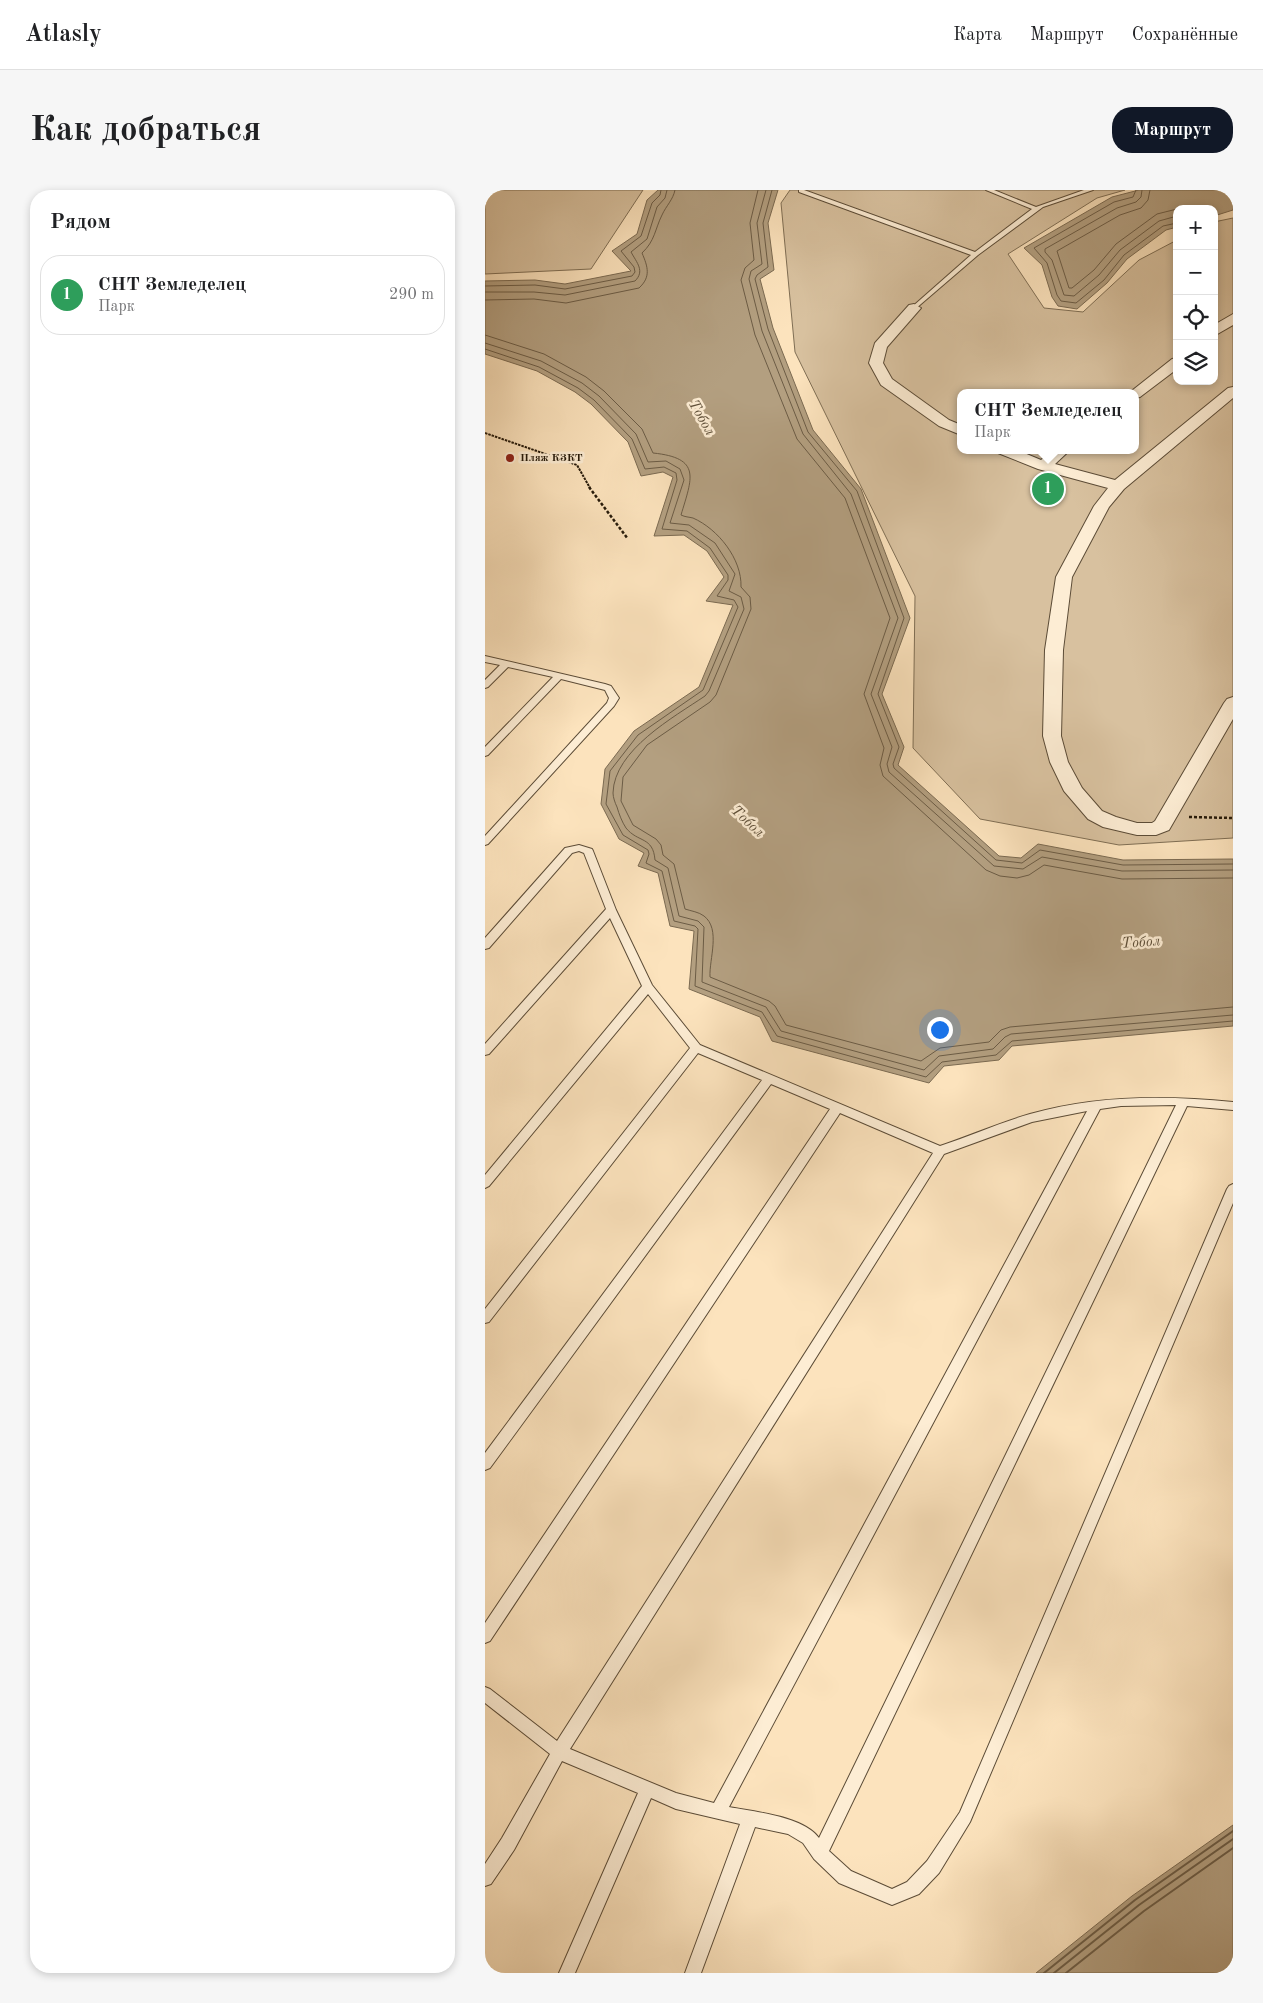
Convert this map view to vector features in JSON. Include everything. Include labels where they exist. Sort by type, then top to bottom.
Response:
[{"type":"street","points":[[913,308],[880,346],[876,363],[886,382],[929,413],[957,429]]},
{"type":"street","points":[[1218,329],[1233,318]]},
{"type":"street","points":[[1139,391],[1173,365]]},
{"type":"street","points":[[1233,391],[1118,486],[1102,506],[1064,576],[1054,650],[1052,736],[1059,762],[1074,791],[1095,815],[1126,827],[1150,830],[1162,826],[1166,816],[1233,703]]},
{"type":"street","points":[[1013,454],[1043,466],[1118,486]]},
{"type":"street","points":[[1043,466],[1058,454]]},
{"type":"lane","points":[[989,190],[1037,209]]},
{"type":"lane","points":[[913,308],[976,254],[1037,209],[1090,190]]},
{"type":"lane","points":[[801,191],[976,254]]},
{"type":"lane","points":[[485,659],[560,675],[608,688],[614,698],[611,704],[485,842]]},
{"type":"lane","points":[[485,685],[506,664]]},
{"type":"lane","points":[[485,753],[560,675]]},
{"type":"lane","points":[[485,945],[569,850],[579,848],[589,851],[611,910],[649,987],[696,1048],[939,1151]]},
{"type":"lane","points":[[485,1051],[611,910]]},
{"type":"lane","points":[[485,1183],[564,1086],[649,987]]},
{"type":"lane","points":[[485,1318],[696,1048]]},
{"type":"lane","points":[[485,1464],[769,1079]]},
{"type":"lane","points":[[820,1853],[1184,1101]]},
{"type":"lane","points":[[485,1878],[508,1844],[559,1752],[939,1151],[1031,1118],[1096,1105],[1121,1102],[1184,1101],[1233,1106]]},
{"type":"lane","points":[[717,1812],[1096,1105]]},
{"type":"lane","points":[[485,1636],[837,1108]]},
{"type":"lane","points":[[485,1694],[559,1752],[676,1801],[790,1828],[809,1837],[820,1853],[845,1877],[892,1896],[913,1888],[933,1867],[965,1816],[1233,1188]]},
{"type":"lane","points":[[567,1973],[647,1789]]},
{"type":"lane","points":[[693,1973],[750,1819]]},
{"type":"path","points":[[485,432],[577,465],[590,488],[628,539]]},
{"type":"path","points":[[1166,816],[1233,818]]},
{"type":"shaded area","points":[[485,190],[643,190],[591,269],[485,274]]},
{"type":"shaded area","points":[[790,190],[1125,190],[1097,198],[1008,254],[1044,308],[1083,312],[1139,260],[1173,242],[1173,385],[1218,385],[1218,221],[1233,218],[1233,838],[1119,845],[980,819],[913,748],[915,596],[795,352],[781,203]]},
{"type":"water","name":"Тобол","points":[[658,190],[778,190],[768,223],[774,270],[760,279],[773,328],[813,430],[861,489],[910,618],[882,694],[904,747],[898,765],[999,856],[1021,858],[1038,844],[1123,860],[1233,859],[1233,1026],[1012,1046],[999,1060],[944,1066],[929,1083],[772,1041],[760,1017],[689,989],[694,931],[670,926],[658,873],[638,866],[644,853],[619,839],[601,804],[605,769],[634,731],[699,687],[733,605],[706,601],[724,577],[707,551],[684,535],[654,536],[673,477],[663,472],[641,476],[628,442],[591,404],[575,392],[537,371],[485,354],[485,281],[535,280],[565,284],[631,271],[612,251],[637,234],[647,200]]},
{"type":"water","points":[[1139,190],[1233,190],[1233,210],[1218,215],[1218,205],[1173,205],[1173,228],[1166,230],[1127,259],[1107,283],[1077,309],[1058,306],[1052,297],[1042,265],[1024,248],[1112,197]]},
{"type":"water","points":[[1233,1825],[1233,1973],[1036,1973],[1132,1896]]},
{"type":"place","name":"Пляж КЗКТ","points":[[510,458]]},
{"type":"place","name":"СНТ Земледелец","points":[[1048,489]]}]
